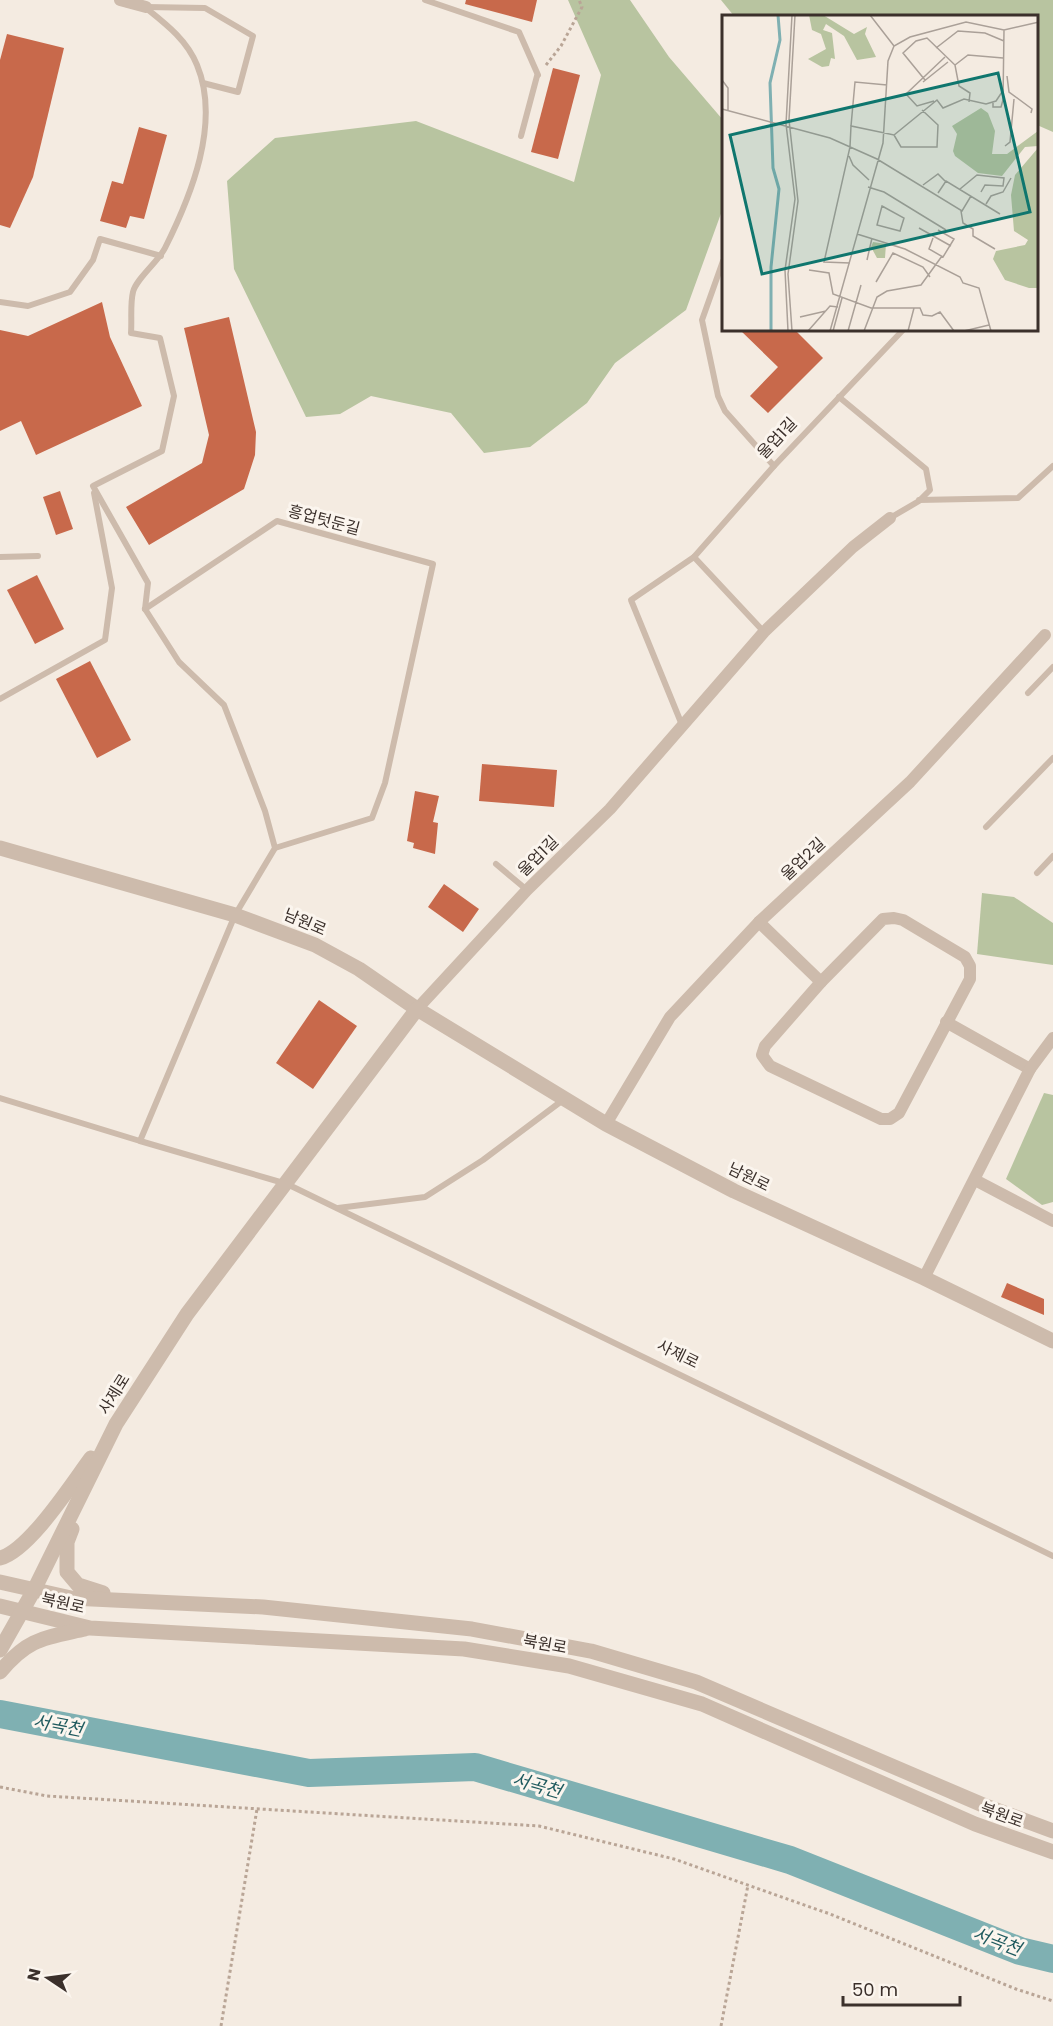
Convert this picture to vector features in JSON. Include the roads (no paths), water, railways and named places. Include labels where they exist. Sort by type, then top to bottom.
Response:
[{"type":"street","points":[[120,0],[146,8]]},
{"type":"street","name":"울업1길","points":[[417,1009],[527,890],[610,809],[764,632],[853,547],[891,518]]},
{"type":"street","name":"울업2길","points":[[606,1125],[670,1017],[759,922],[910,782],[1045,635]]},
{"type":"street","name":"남원로","points":[[0,848],[235,915],[315,945],[359,969],[417,1009],[606,1125],[734,1191],[924,1278],[1053,1341]]},
{"type":"street","points":[[884,919],[903,920],[965,957],[970,966],[970,979],[899,1113],[890,1119],[881,1119],[770,1066],[762,1055],[765,1046],[821,982],[884,919]]},
{"type":"street","points":[[759,922],[821,982]]},
{"type":"street","name":"사제로","points":[[2,1647],[34,1590],[116,1424],[187,1314],[417,1009]]},
{"type":"street","points":[[946,1022],[1030,1069]]},
{"type":"street","points":[[924,1278],[1030,1069],[1053,1038]]},
{"type":"street","points":[[975,1180],[1053,1221]]},
{"type":"street","points":[[0,1558],[8,1556],[33,1533],[116,1424]]},
{"type":"street","points":[[116,1424],[67,1542],[67,1572],[78,1585],[94,1591],[178,1603]]},
{"type":"street","name":"북원로","points":[[0,1582],[71,1598],[263,1607],[472,1629],[591,1651],[696,1682],[983,1805],[1053,1831]]},
{"type":"street","name":"북원로","points":[[0,1606],[90,1628],[464,1648],[569,1666],[702,1704],[975,1824],[1053,1852]]},
{"type":"street","points":[[0,1672],[16,1653],[35,1641],[90,1628]]},
{"type":"lane","points":[[425,0],[519,32],[537,75],[521,136]]},
{"type":"lane","points":[[93,486],[162,451],[174,396],[160,338],[131,333],[133,290],[161,256],[178,222],[206,138],[203,83],[197,63],[175,30],[146,8]]},
{"type":"lane","points":[[146,8],[205,8],[253,36],[238,92],[203,83]]},
{"type":"lane","points":[[0,302],[28,306],[70,292],[93,260],[100,239],[161,256]]},
{"type":"lane","points":[[722,264],[702,320],[718,396],[725,411],[774,466]]},
{"type":"lane","name":"울업1길","points":[[682,726],[631,600],[694,557],[774,466],[901,332]]},
{"type":"lane","points":[[839,396],[926,469],[930,490],[919,501]]},
{"type":"lane","name":"울업1길","points":[[891,518],[919,501],[1018,498],[1053,466]]},
{"type":"lane","points":[[93,486],[148,583],[146,609],[179,662],[224,705],[265,811],[275,848],[235,915],[140,1141]]},
{"type":"lane","points":[[0,699],[105,640],[112,588],[93,486]]},
{"type":"lane","name":"흥업텃둔길","points":[[146,609],[278,521],[434,564],[386,783],[372,818],[275,848]]},
{"type":"lane","points":[[0,556],[38,556]]},
{"type":"lane","points":[[694,557],[764,632]]},
{"type":"lane","points":[[1028,693],[1053,667]]},
{"type":"lane","points":[[986,827],[1053,758]]},
{"type":"lane","points":[[1037,873],[1053,856]]},
{"type":"lane","points":[[496,864],[527,890]]},
{"type":"lane","points":[[0,1098],[287,1184]]},
{"type":"lane","points":[[337,1208],[425,1197],[483,1160],[564,1099]]},
{"type":"lane","name":"사제로","points":[[287,1184],[1053,1556]]},
{"type":"waterway","name":"서곡천","points":[[0,1714],[309,1773],[475,1767],[790,1860],[1020,1951],[1053,1959]]}]
